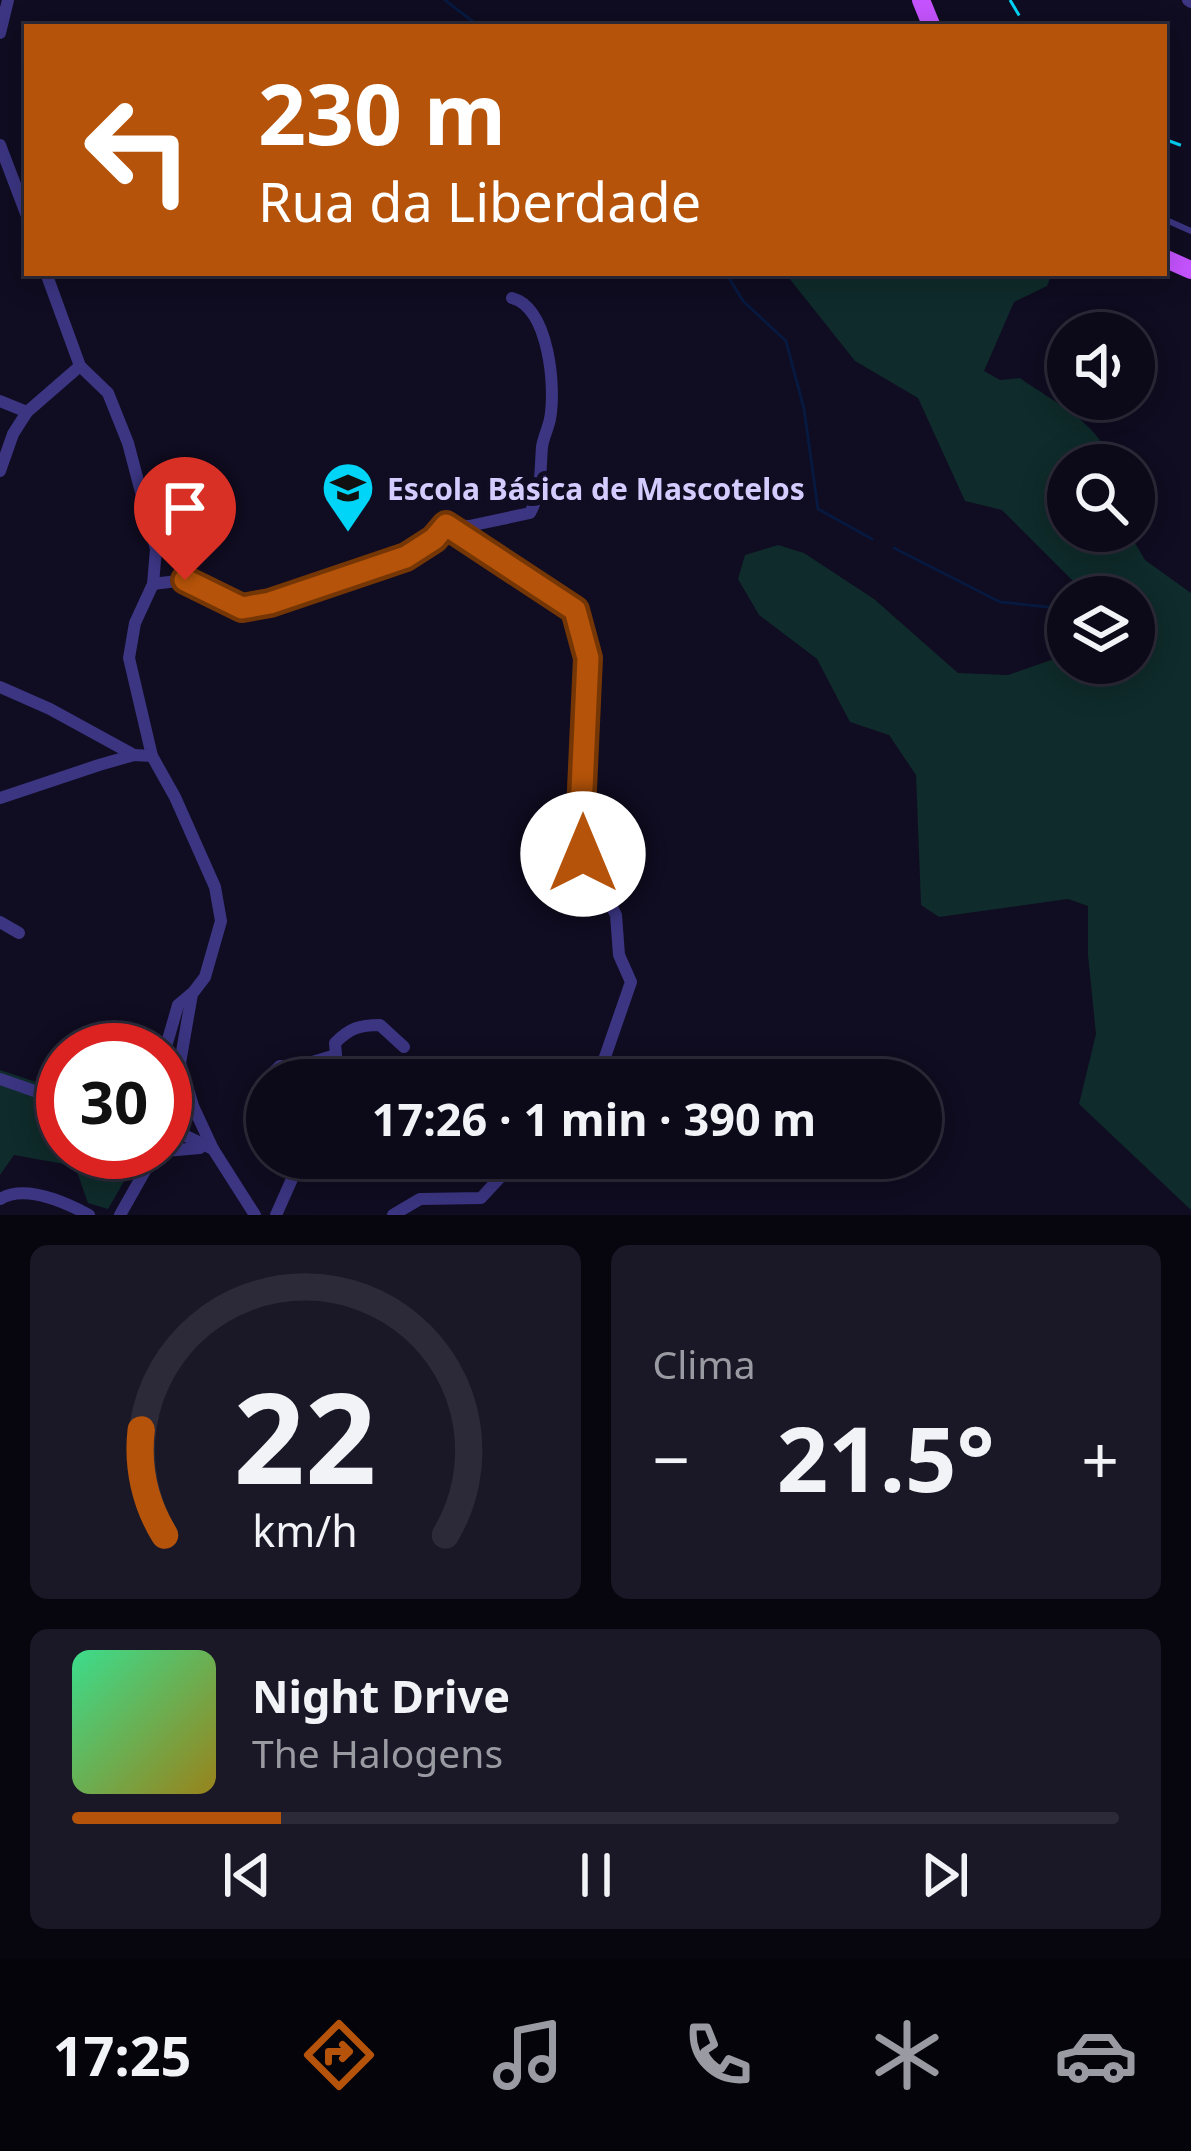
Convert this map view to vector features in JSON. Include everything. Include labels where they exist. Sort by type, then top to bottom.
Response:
[{"type":"street","points":[[0,33],[8,0]]},
{"type":"street","points":[[1,149],[24,208]]},
{"type":"street","points":[[47,276],[80,366],[108,393],[128,443],[155,549],[153,584],[135,623],[129,658],[152,756],[176,796],[215,887],[221,922],[205,977],[178,1005],[173,1023]]},
{"type":"street","points":[[446,525],[469,526],[530,513],[537,500],[542,446],[551,416],[550,380],[537,319],[521,300],[512,298]]},
{"type":"street","points":[[0,471],[27,412],[80,366]]},
{"type":"street","points":[[0,401],[27,412]]},
{"type":"street","points":[[153,584],[185,580],[242,608],[270,603],[406,557],[446,525]]},
{"type":"street","points":[[446,525],[575,610],[588,658],[583,854],[616,915],[619,955],[632,982],[604,1059]]},
{"type":"street","points":[[0,687],[134,755]]},
{"type":"street","points":[[0,798],[134,755],[152,756]]},
{"type":"street","points":[[0,922],[19,933]]},
{"type":"street","points":[[192,994],[180,1063],[213,1149],[255,1215]]},
{"type":"street","points":[[322,1059],[336,1055],[335,1043],[361,1025],[380,1024],[404,1048]]},
{"type":"street","points":[[0,1079],[36,1092]]},
{"type":"street","points":[[192,1139],[213,1149]]},
{"type":"street","points":[[192,1148],[213,1149]]},
{"type":"street","points":[[120,1215],[140,1179]]},
{"type":"street","points":[[276,1215],[292,1179]]},
{"type":"street","points":[[393,1215],[420,1199],[481,1198],[499,1179]]},
{"type":"street","points":[[0,1199],[11,1193],[26,1194],[89,1215]]},
{"type":"green space","points":[[787,276],[1051,276],[1047,286],[1014,302],[984,371],[1000,380],[1020,378],[1047,396],[1047,420],[1081,420],[1102,444],[1047,444],[1047,552],[1140,552],[1191,593],[1191,1210],[1079,1104],[1096,1034],[1088,906],[1068,899],[939,917],[921,905],[916,775],[889,735],[850,722],[817,659],[759,615],[738,579],[745,555],[778,545],[804,553],[874,599],[958,673],[1008,675],[1047,661],[1047,684],[1155,684],[1155,576],[1068,576],[1002,510],[965,501],[918,398],[855,361]]},
{"type":"green space","points":[[0,1070],[36,1082],[36,1159],[14,1155],[0,1175]]},
{"type":"green space","points":[[80,1179],[125,1179],[108,1209],[88,1203]]},
{"type":"waterway","points":[[445,0],[476,24]]},
{"type":"waterway","points":[[728,276],[743,301],[786,341],[804,409],[818,509],[872,539]]},
{"type":"waterway","points":[[894,548],[1000,602],[1047,607]]},
{"type":"railway","points":[[1010,0],[1024,24]]},
{"type":"railway","points":[[1167,140],[1191,149]]},
{"type":"place","name":"Escola Básica de Mascotelos","points":[[348,534]]},
{"type":"route","points":[[185,580],[242,608],[406,557],[446,525],[484,547],[575,610],[588,658],[583,854]]}]
